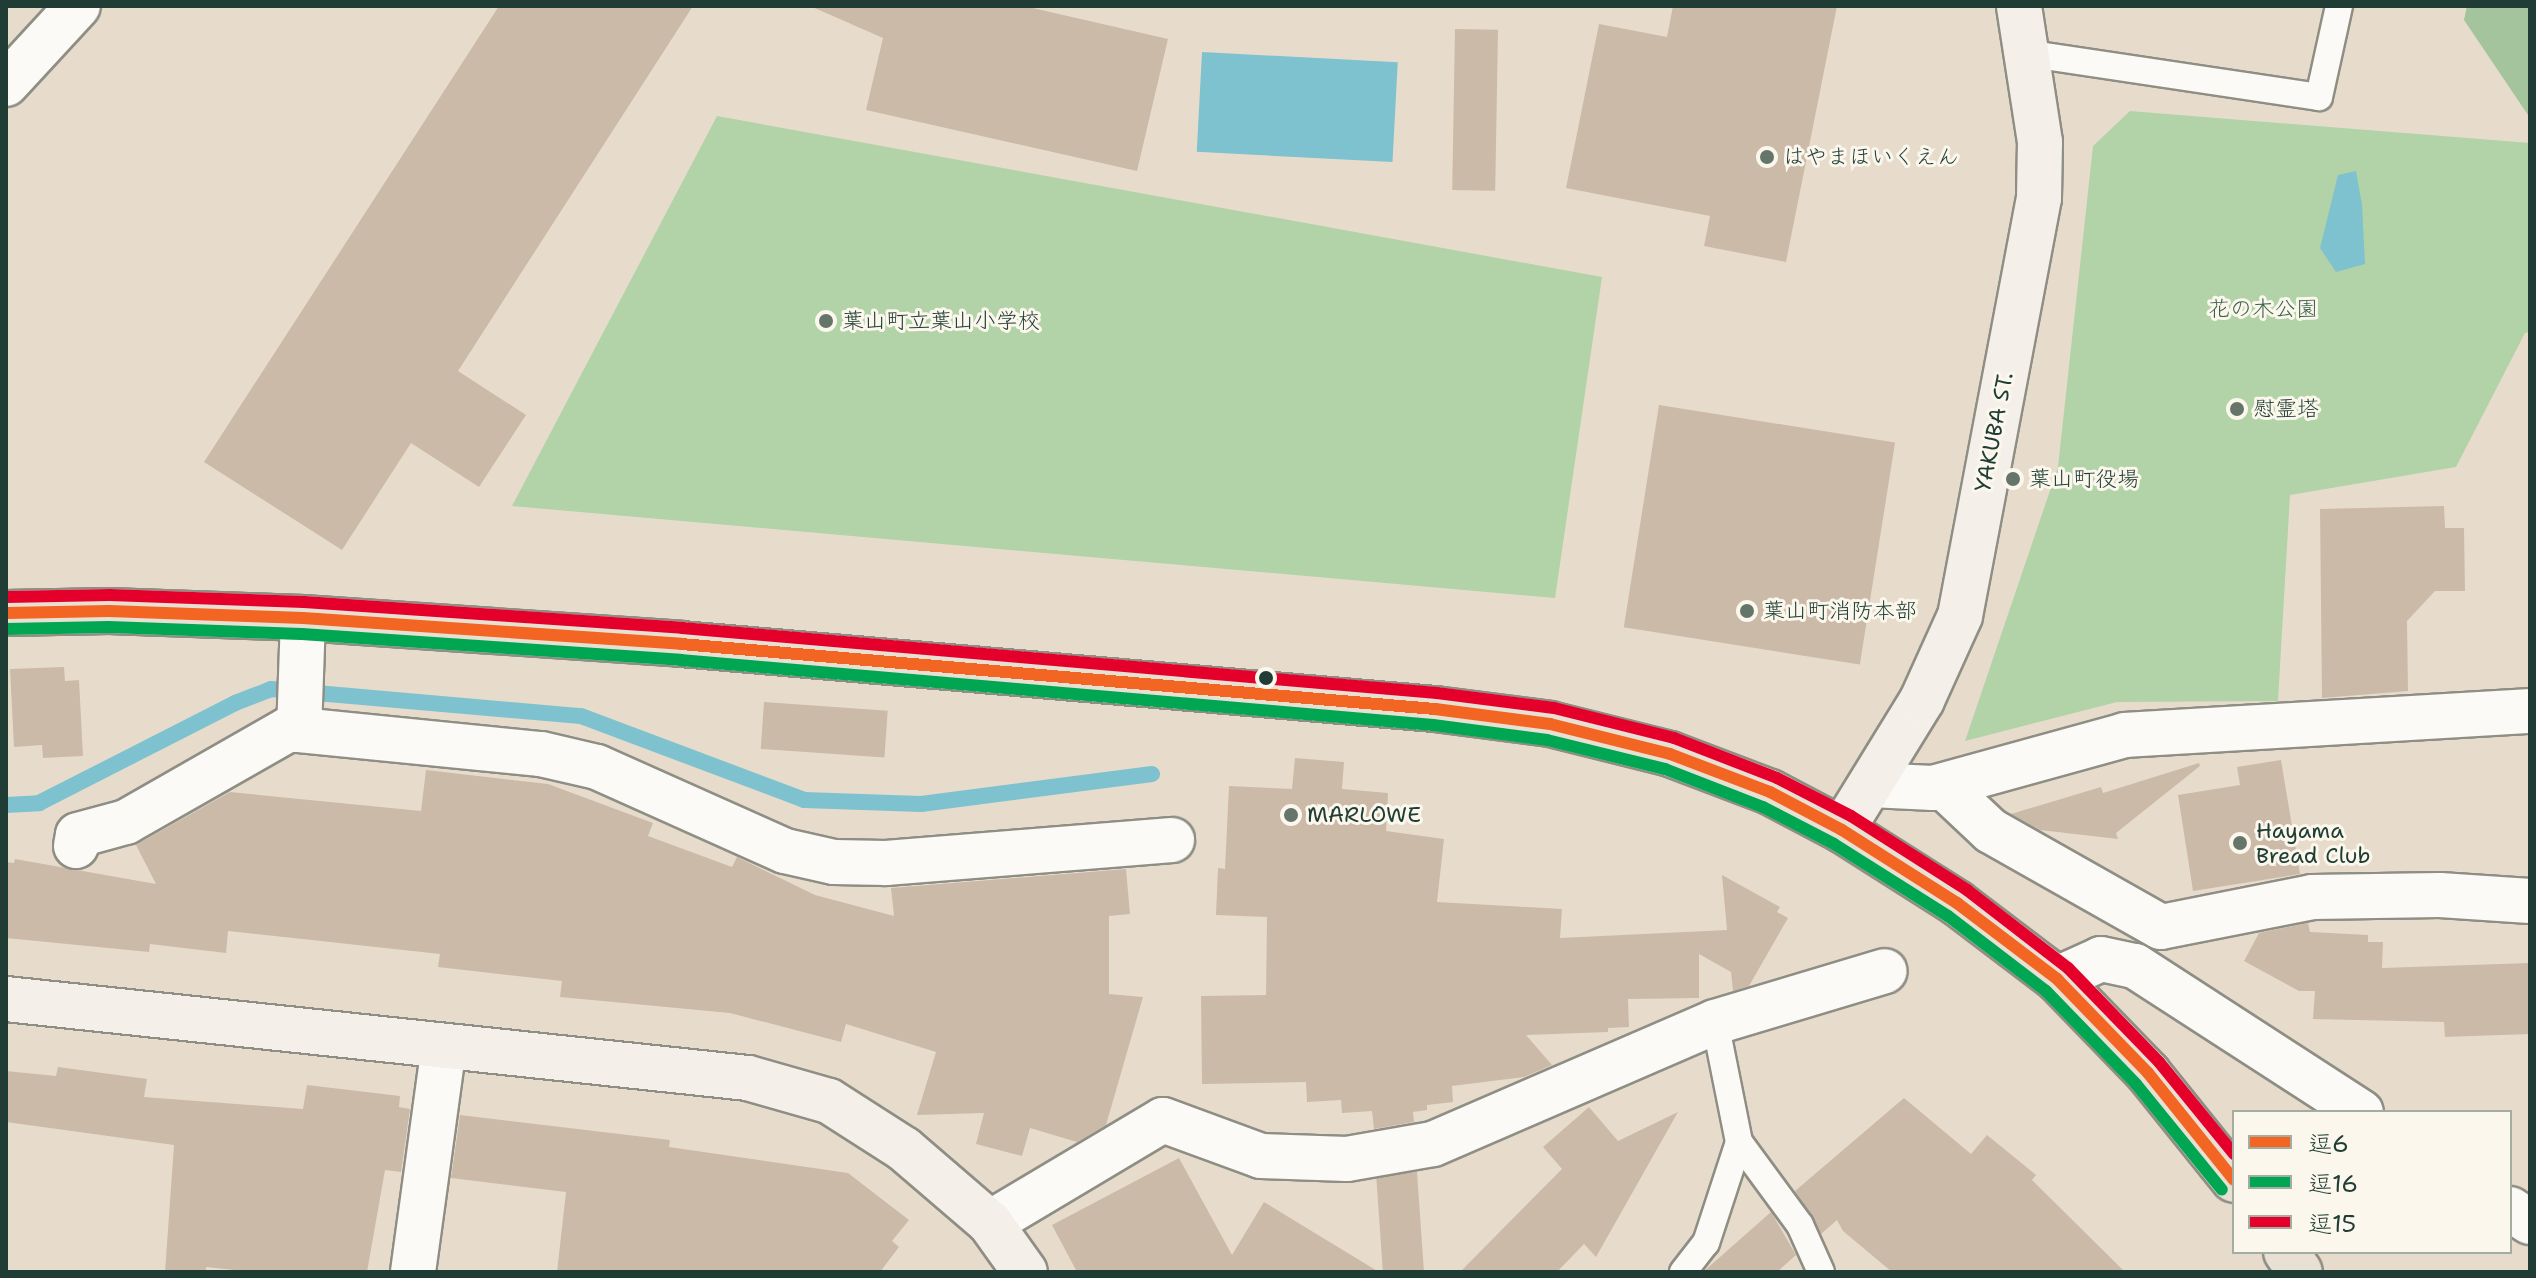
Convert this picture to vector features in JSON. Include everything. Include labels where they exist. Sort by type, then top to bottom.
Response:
[{"type":"highway","points":[[6,613],[109,611],[303,618],[712,647],[1435,709],[1536,722],[1670,754],[1770,792],[1842,830],[1957,903],[2057,979],[2148,1073],[2232,1178]]},
{"type":"highway","points":[[2287,1254],[2300,1272]]},
{"type":"street","points":[[6,84],[78,6]]},
{"type":"street","name":"YAKUBA ST.","points":[[1842,830],[1922,700],[1960,616],[2039,198],[2040,142],[2019,6]]},
{"type":"street","points":[[299,723],[303,618]]},
{"type":"street","points":[[1871,785],[1943,786],[2125,735],[2530,711]]},
{"type":"street","points":[[76,846],[78,835],[126,822],[299,723],[541,754],[597,767],[785,851],[834,862],[886,863],[1172,840]]},
{"type":"street","points":[[1943,786],[1991,831],[2161,927],[2312,897],[2440,895],[2530,901]]},
{"type":"street","points":[[2057,979],[2101,959],[2135,966],[2358,1110]]},
{"type":"street","points":[[990,1223],[1163,1120],[1261,1156],[1347,1159],[1433,1144],[1715,1022],[1885,971]]},
{"type":"street","points":[[6,999],[748,1078],[829,1101],[904,1149],[990,1223],[1025,1272]]},
{"type":"street","points":[[413,1272],[444,1046]]},
{"type":"street","points":[[2512,1210],[2530,1222]]},
{"type":"lane","points":[[2025,53],[2319,97],[2339,6]]},
{"type":"lane","points":[[1715,1022],[1739,1142],[1800,1225],[1821,1272]]},
{"type":"lane","points":[[1683,1272],[1706,1243],[1739,1142]]},
{"type":"green space","points":[[2467,6],[2530,6],[2530,118],[2464,20]]},
{"type":"green space","name":"花の木公園","points":[[2130,111],[2530,143],[2530,332],[2525,333],[2456,467],[2290,495],[2278,701],[2117,702],[1965,741],[2058,467],[2093,146]]},
{"type":"green space","points":[[717,116],[1602,277],[1555,598],[512,506]]},
{"type":"water","points":[[1202,52],[1398,62],[1392,162],[1197,152]]},
{"type":"water","points":[[2356,171],[2362,205],[2365,264],[2336,272],[2320,248],[2338,175]]},
{"type":"building","points":[[499,6],[693,6],[458,371],[526,415],[479,487],[411,443],[342,550],[204,462]]},
{"type":"building","points":[[810,6],[1024,6],[1168,39],[1137,171],[866,110],[883,38]]},
{"type":"building","points":[[1673,6],[1837,6],[1786,262],[1704,246],[1710,216],[1566,188],[1599,24],[1667,37]]},
{"type":"building","points":[[1455,29],[1498,30],[1495,191],[1452,190]]},
{"type":"building","points":[[1659,405],[1895,442],[1860,665],[1624,627]]},
{"type":"building","points":[[2444,506],[2445,528],[2464,528],[2465,591],[2435,591],[2407,621],[2408,691],[2322,698],[2320,509]]},
{"type":"building","points":[[64,667],[65,681],[79,680],[83,756],[43,758],[42,745],[14,747],[10,669]]},
{"type":"building","points":[[764,702],[888,711],[884,758],[761,749]]},
{"type":"building","points":[[1295,758],[1344,762],[1342,789],[1388,793],[1386,831],[1444,839],[1437,902],[1562,909],[1560,938],[1727,930],[1722,875],[1780,907],[1777,912],[1788,918],[1749,986],[1733,991],[1731,972],[1699,954],[1699,998],[1628,999],[1629,1027],[1608,1028],[1608,1032],[1526,1035],[1552,1065],[1524,1077],[1452,1086],[1453,1102],[1427,1105],[1427,1110],[1413,1112],[1414,1122],[1374,1129],[1372,1111],[1342,1113],[1341,1100],[1307,1102],[1306,1082],[1202,1084],[1201,996],[1266,995],[1267,917],[1216,915],[1218,868],[1225,869],[1229,786],[1292,789]]},
{"type":"building","name":"Hayama Bread Club","points":[[2281,760],[2300,874],[2193,891],[2178,795],[2240,785],[2237,767]]},
{"type":"building","points":[[2199,763],[2200,766],[2116,833],[2118,839],[2040,830],[2011,814],[2101,787],[2103,793]]},
{"type":"building","points":[[426,770],[548,784],[653,823],[648,836],[732,867],[737,857],[815,895],[894,916],[891,888],[1126,869],[1130,914],[1109,916],[1109,994],[1143,997],[1106,1125],[1077,1142],[1030,1128],[1022,1156],[976,1144],[984,1113],[917,1115],[936,1052],[846,1024],[841,1042],[730,1013],[560,997],[562,981],[438,967],[440,954],[228,931],[226,953],[150,944],[149,952],[6,938],[6,862],[14,863],[15,859],[156,884],[136,845],[230,792],[421,811]]},
{"type":"building","points":[[2308,923],[2310,932],[2368,935],[2368,942],[2383,942],[2382,968],[2530,963],[2530,1034],[2445,1037],[2444,1022],[2313,1019],[2315,991],[2299,991],[2244,961],[2259,933]]},
{"type":"building","points":[[58,1067],[147,1079],[144,1097],[303,1109],[307,1085],[400,1096],[399,1107],[410,1109],[401,1172],[385,1170],[367,1272],[253,1272],[206,1267],[206,1272],[165,1272],[174,1145],[6,1122],[6,1071],[56,1076]]},
{"type":"building","points":[[1904,1098],[1971,1154],[1987,1135],[2036,1175],[2032,1180],[2125,1272],[1892,1272],[1843,1231],[1837,1220],[1821,1234],[1795,1191]]},
{"type":"building","points":[[1589,1107],[1618,1141],[1678,1112],[1596,1257],[1584,1244],[1557,1272],[1460,1272],[1562,1169],[1543,1147]]},
{"type":"building","points":[[460,1115],[670,1140],[669,1147],[848,1173],[909,1220],[892,1241],[899,1247],[880,1272],[557,1272],[566,1192],[451,1178]]},
{"type":"building","points":[[1179,1158],[1232,1255],[1264,1202],[1379,1272],[1077,1272],[1052,1225]]},
{"type":"building","points":[[1417,1172],[1424,1272],[1383,1272],[1376,1175]]},
{"type":"building","points":[[1771,1212],[1796,1255],[1777,1272],[1703,1272]]},
{"type":"waterway","points":[[6,805],[39,803],[235,703],[271,689],[581,716],[804,800],[921,804],[1152,774]]},
{"type":"transit line","name":"逗15","points":[[6,597],[110,595],[304,602],[682,628],[1437,693],[1554,708],[1674,738],[1777,778],[1851,816],[1967,890],[2068,968],[2159,1062],[2232,1152]]},
{"type":"transit line","name":"逗6","points":[[6,613],[109,611],[303,618],[681,644],[1435,709],[1550,724],[1670,754],[1770,792],[1842,830],[1957,903],[2057,979],[2148,1073],[2232,1178]]},
{"type":"transit line","name":"逗16","points":[[6,629],[109,627],[302,634],[680,660],[1433,725],[1547,740],[1665,769],[1763,807],[1834,844],[1948,916],[2046,991],[2136,1084],[2222,1190]]},
{"type":"place","name":"はやまほいくえん","points":[[1767,157]]},
{"type":"place","name":"葉山町立葉山小学校","points":[[826,321]]},
{"type":"place","name":"慰霊塔","points":[[2237,409]]},
{"type":"place","name":"葉山町役場","points":[[2013,479]]},
{"type":"place","name":"葉山町消防本部","points":[[1747,611]]},
{"type":"place","name":"MARLOWE","points":[[1291,815]]},
{"type":"place","name":"Hayama Bread Club","points":[[2240,843]]}]
